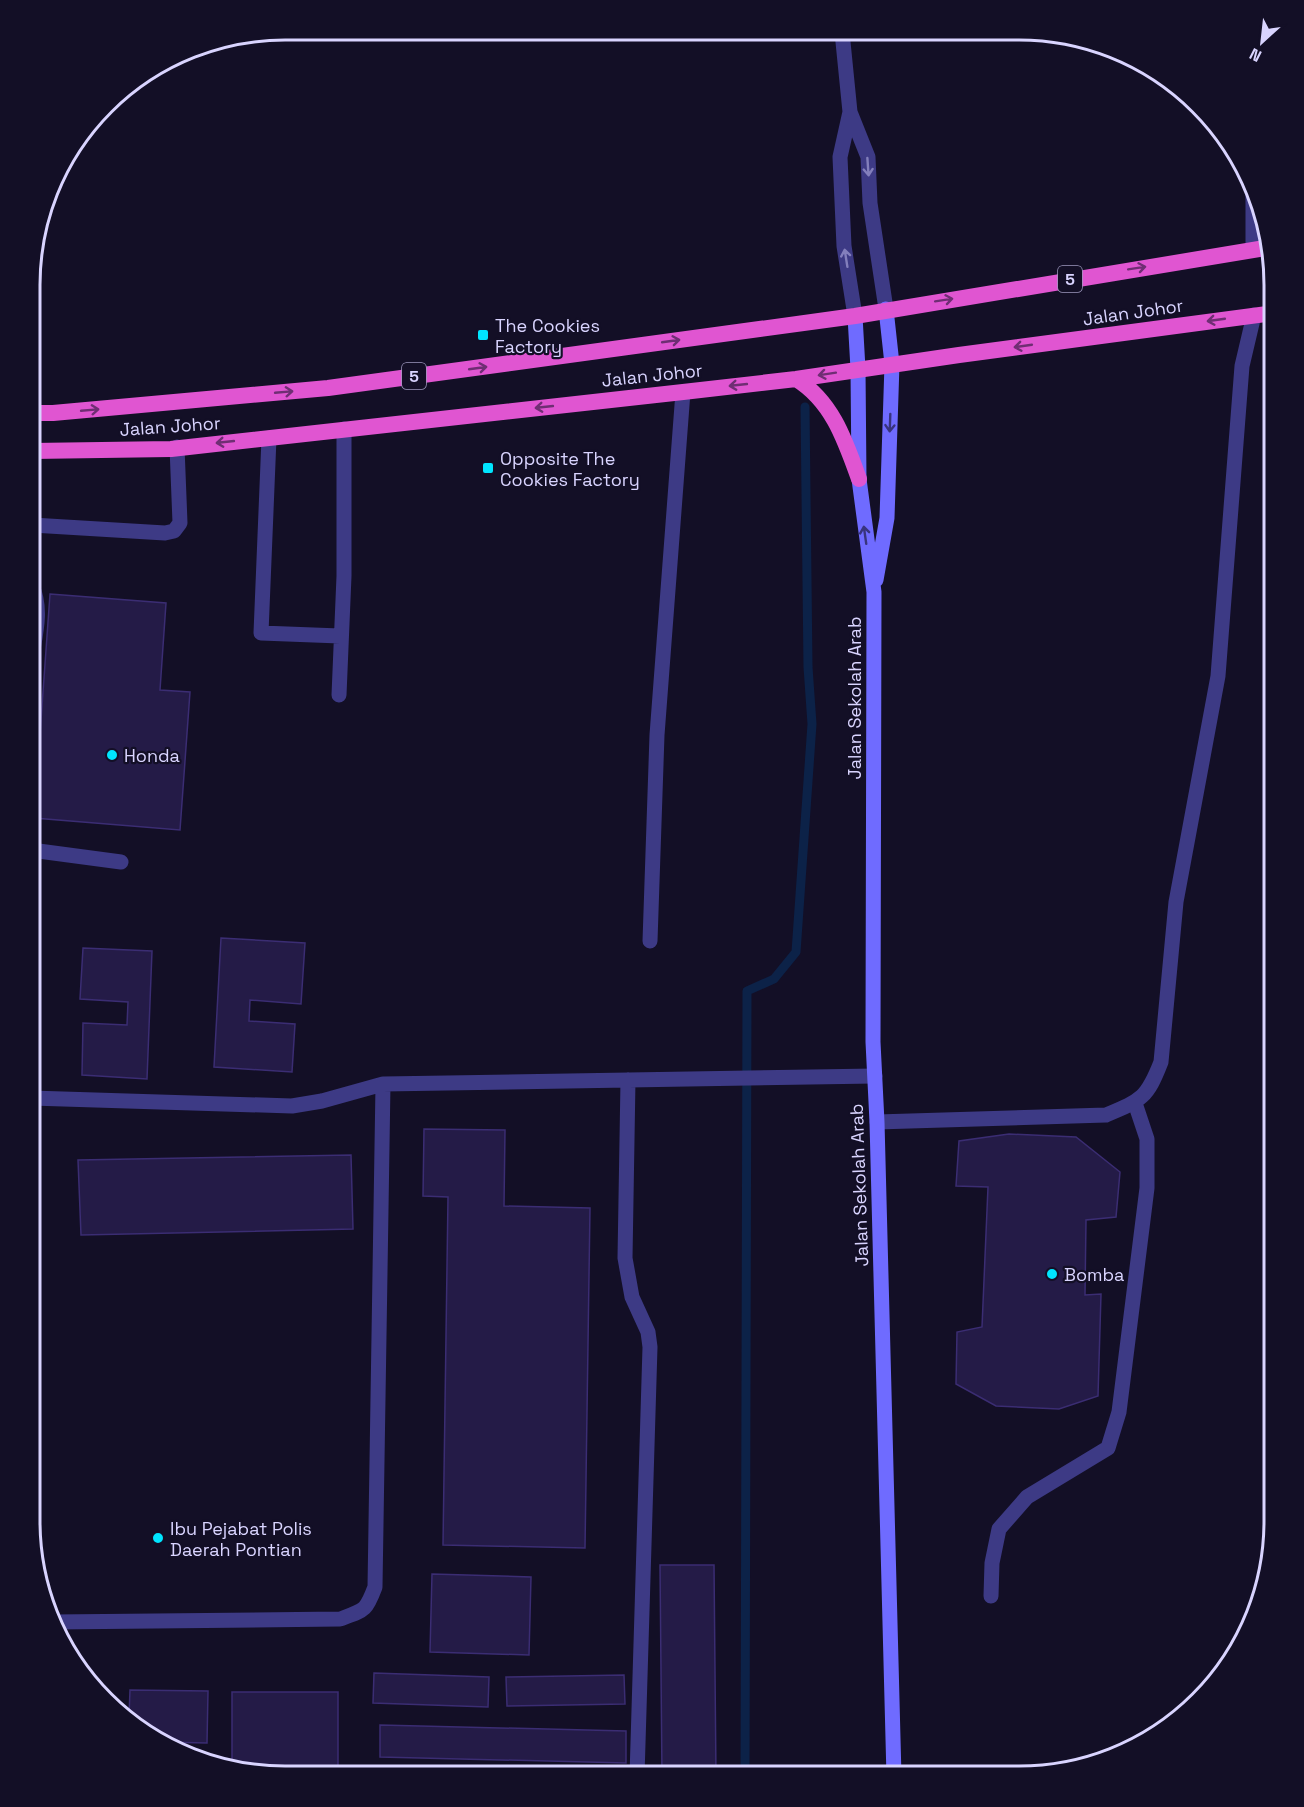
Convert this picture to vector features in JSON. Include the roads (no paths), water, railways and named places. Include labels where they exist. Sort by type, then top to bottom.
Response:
[{"type":"highway","name":"Jalan Johor","points":[[40,414],[328,388],[855,316],[1259,248]]},
{"type":"highway","name":"Jalan Johor","points":[[40,452],[177,447],[683,392],[796,379],[1264,314]]},
{"type":"highway","points":[[796,379],[820,398],[832,415],[859,479]]},
{"type":"main road","name":"Jalan Sekolah Arab","points":[[874,592],[887,518],[892,364],[886,309]]},
{"type":"main road","name":"Jalan Sekolah Arab","points":[[855,316],[859,479],[874,592],[873,1042],[894,1766]]},
{"type":"street","points":[[843,40],[850,112],[868,157],[870,203],[886,309]]},
{"type":"street","points":[[850,112],[840,157],[844,246],[855,316]]},
{"type":"street","points":[[1257,229],[1259,248]]},
{"type":"street","points":[[877,1122],[1106,1115],[1135,1103],[1151,1086],[1161,1062],[1176,902],[1218,676],[1242,366],[1254,315]]},
{"type":"street","points":[[650,941],[657,735],[683,392]]},
{"type":"street","points":[[339,695],[344,576],[344,429]]},
{"type":"street","points":[[270,438],[261,633],[340,636]]},
{"type":"street","points":[[40,525],[165,533],[174,531],[180,523],[177,447]]},
{"type":"street","points":[[40,851],[121,862]]},
{"type":"street","points":[[40,1098],[292,1106],[322,1101],[383,1084],[875,1076]]},
{"type":"street","points":[[628,1080],[625,1258],[632,1297],[648,1332],[650,1347],[638,1766]]},
{"type":"street","points":[[62,1622],[340,1618],[357,1613],[368,1606],[375,1587],[383,1084]]},
{"type":"street","points":[[991,1596],[992,1563],[999,1529],[1028,1497],[1107,1448],[1119,1413],[1147,1188],[1147,1139],[1135,1103]]},
{"type":"waterway","points":[[745,1766],[747,991],[774,979],[796,952],[812,724],[808,667],[805,407]]},
{"type":"place","name":"The Cookies Factory","points":[[483,335]]},
{"type":"place","name":"Opposite The Cookies Factory","points":[[488,468]]},
{"type":"place","name":"Honda","points":[[112,755]]},
{"type":"place","name":"Bomba","points":[[1052,1274]]},
{"type":"place","name":"Ibu Pejabat Polis Daerah Pontian","points":[[158,1538]]}]
